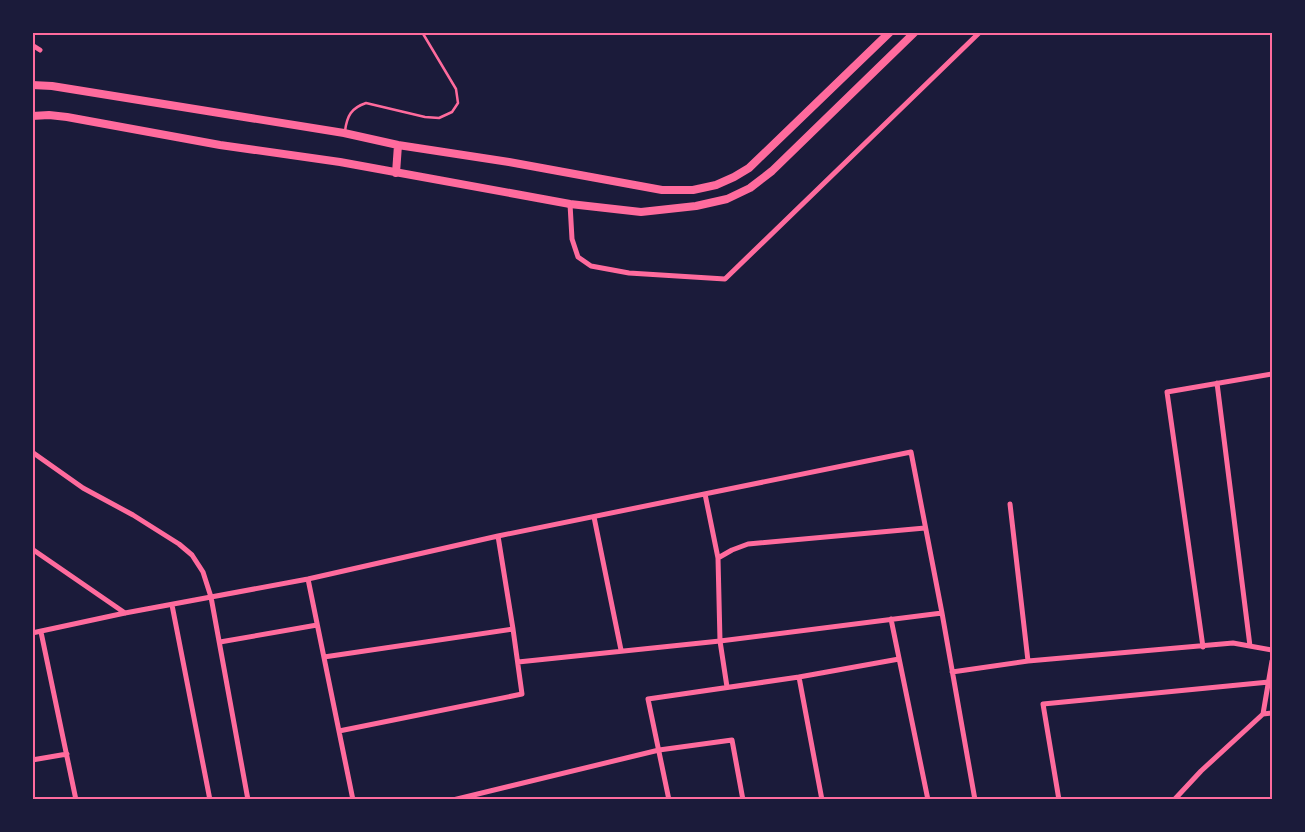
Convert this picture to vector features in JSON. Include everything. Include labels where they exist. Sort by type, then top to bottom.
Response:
[{"type":"main road","points":[[32,86],[52,86],[344,133],[398,145],[509,162],[662,190],[680,191],[716,185],[734,177],[755,163],[890,32]]},
{"type":"main road","points":[[32,116],[67,117],[220,144],[340,162],[570,204],[641,212],[659,211],[706,205],[743,192],[772,171],[915,32]]},
{"type":"main road","points":[[396,172],[398,145]]},
{"type":"street","points":[[570,204],[572,239],[578,257],[591,266],[629,272],[725,279],[980,32]]},
{"type":"street","points":[[32,45],[40,50]]},
{"type":"street","points":[[1204,647],[1167,392],[1272,374]]},
{"type":"street","points":[[1216,384],[1250,646]]},
{"type":"street","points":[[32,452],[84,488],[133,515],[179,544],[192,555],[203,572],[211,597],[220,642],[248,800]]},
{"type":"street","points":[[32,633],[125,613],[308,579],[498,536],[911,452],[975,800]]},
{"type":"street","points":[[705,494],[718,558],[720,641],[727,687]]},
{"type":"street","points":[[1010,504],[1028,661]]},
{"type":"street","points":[[594,517],[620,650]]},
{"type":"street","points":[[718,558],[748,544],[925,528]]},
{"type":"street","points":[[339,731],[522,694],[514,629],[498,536]]},
{"type":"street","points":[[32,549],[125,613]]},
{"type":"street","points":[[308,579],[353,800]]},
{"type":"street","points":[[172,605],[210,800]]},
{"type":"street","points":[[518,662],[720,641],[942,613]]},
{"type":"street","points":[[891,619],[928,800]]},
{"type":"street","points":[[220,642],[317,625]]},
{"type":"street","points":[[324,657],[514,629]]},
{"type":"street","points":[[41,632],[76,800]]},
{"type":"street","points":[[952,672],[1028,661],[1233,643],[1272,650]]},
{"type":"street","points":[[668,800],[648,698],[799,677],[899,658]]},
{"type":"street","points":[[1174,800],[1263,714],[1272,661]]},
{"type":"street","points":[[799,677],[822,800]]},
{"type":"street","points":[[1059,800],[1044,704],[1268,682]]},
{"type":"street","points":[[1263,714],[1272,713]]},
{"type":"street","points":[[453,800],[659,750],[732,740],[743,800]]},
{"type":"street","points":[[32,760],[67,754]]},
{"type":"lane","points":[[344,133],[348,116],[352,110],[366,103],[425,117],[439,118],[452,112],[458,102],[456,88],[422,32]]}]
